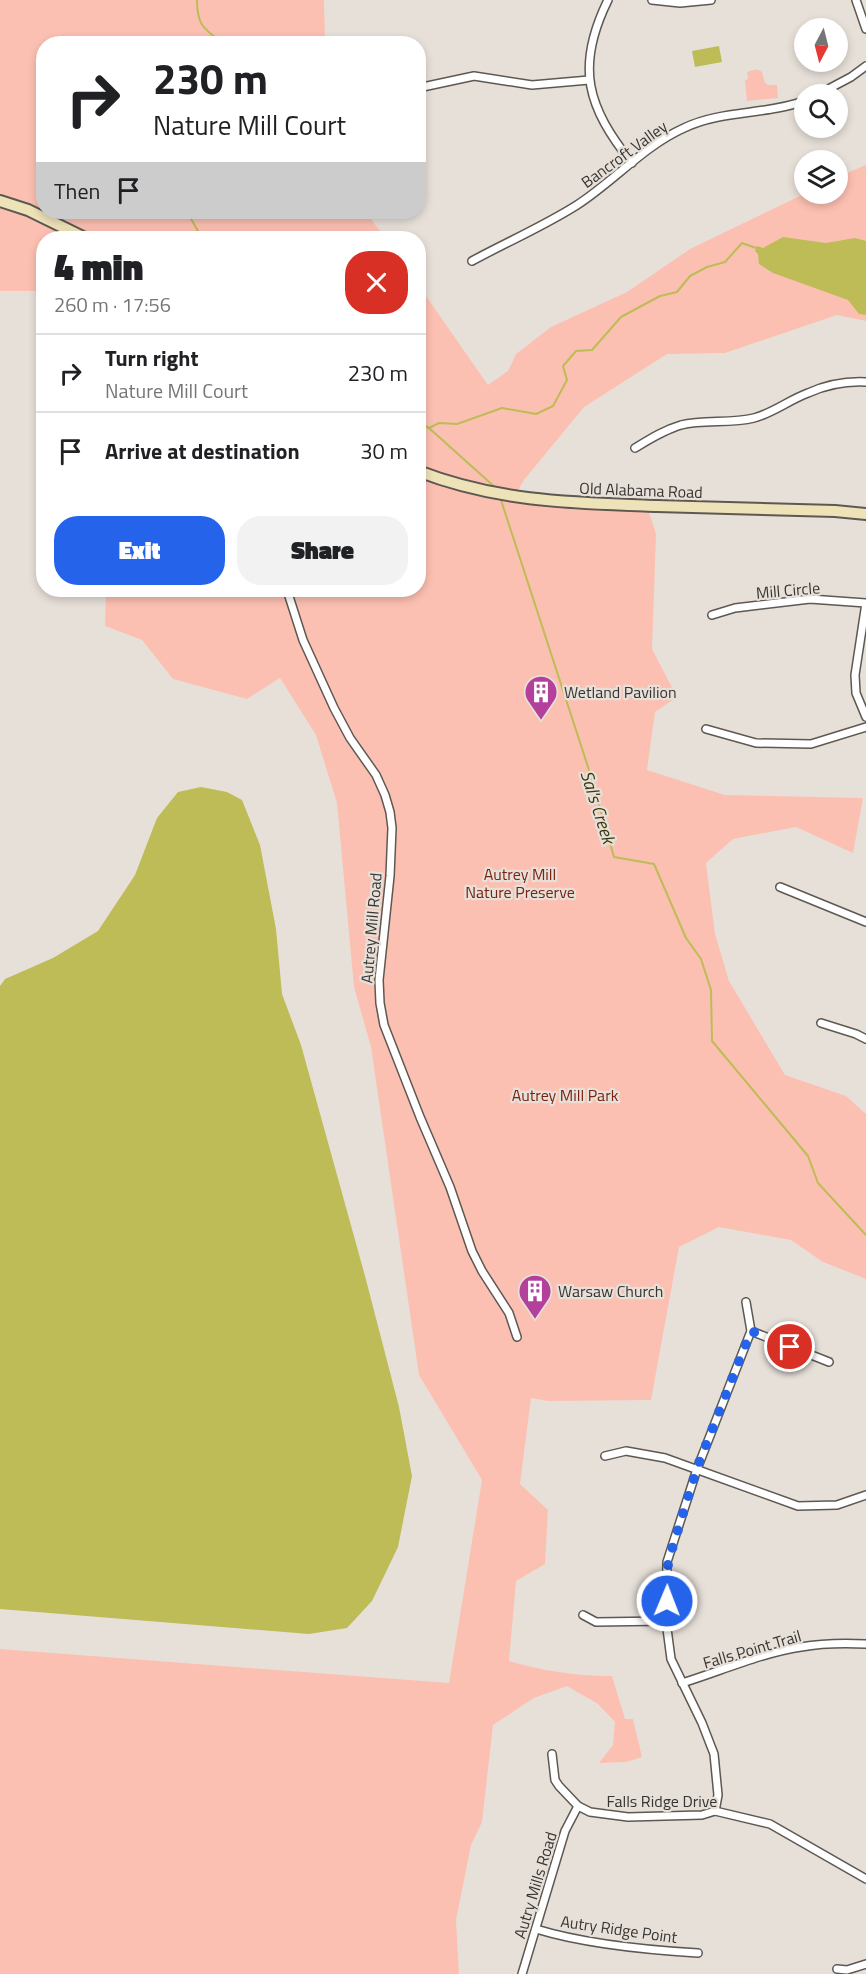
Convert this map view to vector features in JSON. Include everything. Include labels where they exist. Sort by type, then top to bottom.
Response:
[{"type":"main road","points":[[0,201],[36,214]]},
{"type":"main road","points":[[46,219],[71,231]]},
{"type":"main road","name":"Old Alabama Road","points":[[426,474],[481,491],[522,498],[580,503],[835,511],[866,514]]},
{"type":"street","points":[[608,0],[595,32],[589,80],[601,121],[632,164]]},
{"type":"street","points":[[652,0],[680,3],[711,0]]},
{"type":"street","points":[[856,0],[866,29]]},
{"type":"street","points":[[836,84],[866,66]]},
{"type":"street","points":[[426,86],[474,76],[532,85],[589,80]]},
{"type":"street","name":"Bancroft Valley","points":[[472,261],[576,206],[661,141],[686,127],[713,119],[794,103]]},
{"type":"street","points":[[635,448],[664,431],[682,425],[734,422],[756,418],[815,390],[846,383],[866,382]]},
{"type":"street","name":"Autrey Mill Road","points":[[289,597],[303,640],[334,708],[350,738],[376,775],[390,812],[392,828],[390,876],[379,980],[384,1025],[450,1187],[472,1251],[509,1313],[517,1336]]},
{"type":"street","name":"Mill Circle","points":[[712,615],[735,608],[810,599],[866,603]]},
{"type":"street","points":[[866,603],[855,675],[856,693],[866,717]]},
{"type":"street","points":[[706,729],[756,743],[811,744],[866,727]]},
{"type":"street","points":[[780,887],[866,922]]},
{"type":"street","points":[[821,1023],[866,1039]]},
{"type":"street","points":[[715,1811],[718,1796],[714,1754],[702,1723],[671,1659],[666,1621],[668,1562],[697,1468],[751,1331],[746,1302]]},
{"type":"street","points":[[751,1331],[829,1362]]},
{"type":"street","points":[[605,1456],[626,1451],[666,1458],[798,1506],[837,1505],[866,1495]]},
{"type":"street","points":[[583,1615],[596,1622],[666,1621]]},
{"type":"street","name":"Falls Point Trail","points":[[682,1683],[768,1655],[801,1647],[841,1643],[866,1644]]},
{"type":"street","points":[[552,1754],[555,1780],[558,1786],[578,1806]]},
{"type":"street","name":"Falls Ridge Drive","points":[[578,1806],[590,1812],[628,1817],[702,1815],[715,1811],[770,1824],[866,1879]]},
{"type":"street","name":"Autry Mills Road","points":[[522,1974],[565,1832],[578,1806]]},
{"type":"street","name":"Autry Ridge Point","points":[[536,1929],[558,1936],[698,1953]]},
{"type":"street","points":[[837,1969],[847,1970],[866,1964]]},
{"type":"green space","points":[[0,0],[324,0],[325,36],[36,36],[36,219],[371,219],[380,231],[36,231],[36,291],[0,291]]},
{"type":"green space","points":[[757,69],[762,72],[765,83],[777,85],[778,98],[747,101],[745,80],[748,79],[747,72]]},
{"type":"green space","points":[[866,165],[866,321],[837,315],[725,353],[667,354],[584,407],[524,480],[514,497],[537,502],[649,512],[656,534],[652,649],[677,697],[655,712],[647,770],[725,795],[863,798],[853,853],[796,827],[733,839],[706,863],[715,934],[729,981],[785,1075],[846,1096],[866,1114],[866,1279],[823,1262],[791,1240],[719,1227],[679,1247],[651,1400],[548,1401],[531,1398],[520,1484],[548,1510],[545,1564],[516,1581],[509,1661],[560,1672],[612,1676],[625,1719],[633,1719],[642,1757],[626,1762],[599,1763],[613,1745],[615,1722],[598,1704],[567,1686],[534,1698],[493,1725],[482,1822],[471,1845],[456,1920],[459,1974],[0,1974],[0,1649],[449,1683],[482,1480],[419,1375],[371,1047],[354,987],[337,803],[316,735],[280,678],[247,699],[173,679],[142,640],[105,626],[106,597],[426,597],[426,296],[488,385],[508,371],[516,354],[551,327],[627,292],[690,249],[794,199],[794,204],[848,204],[848,172]]},
{"type":"shaded area","points":[[719,46],[722,62],[695,67],[692,51]]},
{"type":"shaded area","points":[[783,237],[826,243],[855,238],[866,241],[866,315],[859,314],[848,300],[773,273],[759,264],[758,254],[755,251],[757,246],[763,248]]},
{"type":"shaded area","points":[[201,787],[227,792],[242,800],[260,845],[276,929],[282,994],[301,1045],[365,1276],[399,1407],[412,1476],[398,1547],[372,1601],[347,1628],[309,1634],[0,1609],[0,986],[5,979],[53,958],[98,931],[135,875],[157,818],[178,792]]},
{"type":"waterway","points":[[197,0],[200,21],[214,36]]},
{"type":"waterway","points":[[191,219],[198,231]]},
{"type":"waterway","points":[[429,428],[439,423],[457,424],[502,408],[536,414],[553,406],[567,380],[563,366],[576,351],[592,350],[621,317],[660,296],[677,292],[690,276],[707,267],[725,262],[742,243],[756,248]]},
{"type":"waterway","name":"Sal's Creek","points":[[426,426],[497,489]]},
{"type":"waterway","name":"Sal's Creek","points":[[500,497],[588,767],[614,857],[654,864],[686,938],[701,959],[711,990],[712,1041],[808,1156],[818,1183],[866,1235]]},
{"type":"place","name":"Wetland Pavilion","points":[[541,721]]},
{"type":"place","name":"Warsaw Church","points":[[535,1320]]},
{"type":"route","points":[[667,1601],[668,1562],[697,1468],[751,1331],[790,1347]]},
{"type":"park label","name":"Autrey Mill Nature Preserve","points":[[520,883]]},
{"type":"park label","name":"Autrey Mill Park","points":[[565,1095]]}]
